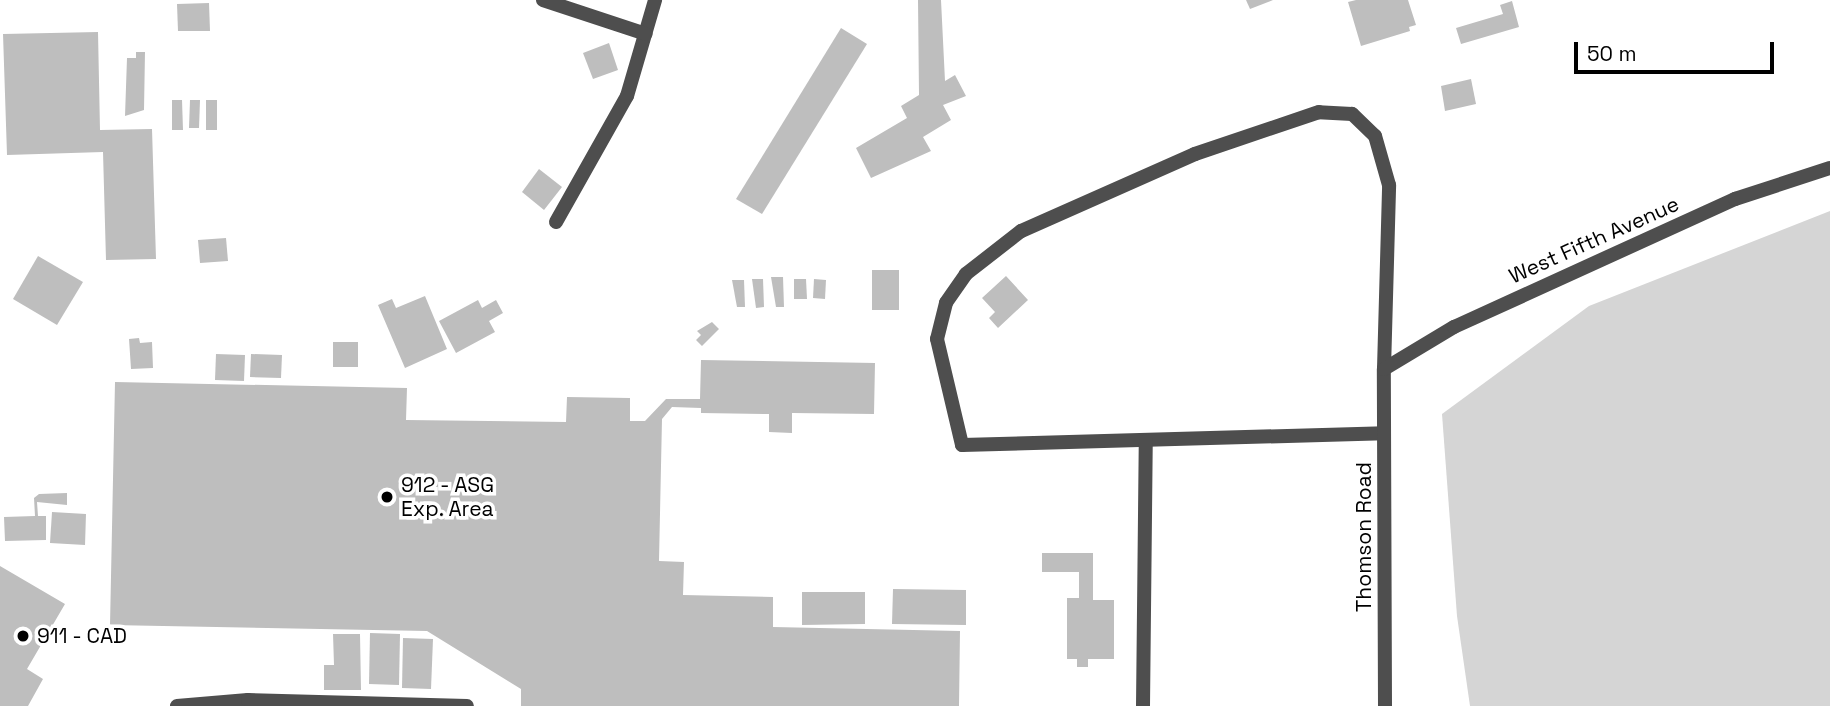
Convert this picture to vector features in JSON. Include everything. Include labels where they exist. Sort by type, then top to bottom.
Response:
[{"type":"street","points":[[543,0],[646,34]]},
{"type":"street","points":[[556,222],[627,96],[655,0]]},
{"type":"street","name":"Thomson Road","points":[[1146,441],[962,445],[937,339],[946,303],[966,274],[1021,231],[1195,154],[1319,112],[1352,114],[1375,136],[1389,185],[1384,369],[1385,706]]},
{"type":"street","name":"West Fifth Avenue","points":[[1384,369],[1454,327],[1735,199],[1830,168]]},
{"type":"street","points":[[1143,706],[1146,441],[1384,433]]},
{"type":"street","points":[[177,706],[248,700],[467,706]]},
{"type":"shaded area","points":[[1830,211],[1830,706],[1470,706],[1457,616],[1442,414],[1589,306]]},
{"type":"building","points":[[918,0],[941,0],[945,81],[955,75],[966,96],[943,105],[951,120],[923,137],[931,151],[871,178],[856,148],[907,118],[901,106],[919,95]]},
{"type":"building","points":[[1246,0],[1273,0],[1250,9]]},
{"type":"building","points":[[1408,0],[1416,25],[1409,27],[1410,31],[1361,46],[1348,2]]},
{"type":"building","points":[[1512,1],[1519,27],[1461,44],[1456,28],[1503,14],[1500,5]]},
{"type":"building","points":[[209,3],[210,31],[178,31],[177,4]]},
{"type":"building","points":[[841,28],[867,44],[762,214],[736,199]]},
{"type":"building","points":[[98,32],[100,130],[152,129],[156,259],[106,260],[103,152],[7,155],[3,34]]},
{"type":"building","points":[[609,43],[618,70],[593,79],[583,53]]},
{"type":"building","points":[[136,52],[145,52],[144,110],[125,116],[127,58],[136,58]]},
{"type":"building","points":[[1471,79],[1476,104],[1445,111],[1441,86]]},
{"type":"building","points":[[172,100],[182,100],[183,130],[172,130]]},
{"type":"building","points":[[190,100],[200,100],[199,128],[189,128]]},
{"type":"building","points":[[206,100],[217,100],[217,130],[206,130]]},
{"type":"building","points":[[539,169],[562,187],[544,210],[522,192]]},
{"type":"building","points":[[226,238],[228,261],[200,263],[198,240]]},
{"type":"building","points":[[38,256],[83,282],[57,325],[13,299]]},
{"type":"building","points":[[872,270],[899,270],[899,310],[872,310]]},
{"type":"building","points":[[1006,276],[1028,300],[998,328],[989,318],[995,312],[982,298]]},
{"type":"building","points":[[771,277],[783,277],[784,307],[776,307]]},
{"type":"building","points":[[752,279],[763,279],[764,307],[756,308]]},
{"type":"building","points":[[794,279],[806,279],[807,299],[794,299]]},
{"type":"building","points":[[814,279],[826,280],[825,299],[813,298]]},
{"type":"building","points":[[732,280],[744,280],[745,307],[737,307]]},
{"type":"building","points":[[425,296],[447,349],[405,368],[378,305],[392,299],[396,308]]},
{"type":"building","points":[[478,300],[482,308],[496,300],[503,313],[489,321],[495,332],[456,353],[439,321]]},
{"type":"building","points":[[712,322],[719,329],[702,346],[696,340],[701,335],[697,331]]},
{"type":"building","points":[[139,338],[140,343],[152,342],[153,368],[131,369],[129,339]]},
{"type":"building","points":[[333,342],[358,342],[358,367],[333,367]]},
{"type":"building","points":[[216,354],[245,355],[244,381],[215,380]]},
{"type":"building","points":[[251,354],[282,355],[281,378],[250,377]]},
{"type":"building","name":"912 - ASG Exp. Area","points":[[701,360],[875,363],[874,414],[792,413],[792,433],[769,432],[769,414],[701,413],[701,408],[672,407],[662,419],[659,561],[684,562],[683,595],[773,597],[773,627],[960,631],[959,706],[521,706],[521,689],[427,631],[110,625],[115,382],[407,388],[406,420],[566,422],[567,397],[630,398],[630,421],[645,421],[666,399],[700,399]]},
{"type":"building","points":[[67,493],[67,505],[37,502],[38,516],[46,516],[46,540],[5,541],[4,517],[35,516],[34,498],[39,494]]},
{"type":"building","points":[[52,512],[86,514],[85,545],[50,543]]},
{"type":"building","points":[[1042,553],[1093,553],[1093,600],[1114,600],[1114,659],[1088,659],[1088,667],[1077,667],[1077,659],[1067,659],[1067,598],[1079,598],[1079,572],[1042,572]]},
{"type":"building","name":"911 - CAD","points":[[0,566],[65,604],[27,669],[43,679],[28,706],[0,706]]},
{"type":"building","points":[[893,589],[966,590],[966,625],[892,624]]},
{"type":"building","points":[[802,592],[865,592],[865,624],[802,625]]},
{"type":"building","points":[[370,633],[400,634],[399,685],[369,684]]},
{"type":"building","points":[[333,634],[360,634],[361,690],[324,690],[324,665],[334,665]]},
{"type":"building","points":[[403,638],[433,639],[431,689],[402,688]]},
{"type":"place","name":"912 - ASG Exp. Area","points":[[387,497]]},
{"type":"place","name":"911 - CAD","points":[[23,636]]}]
